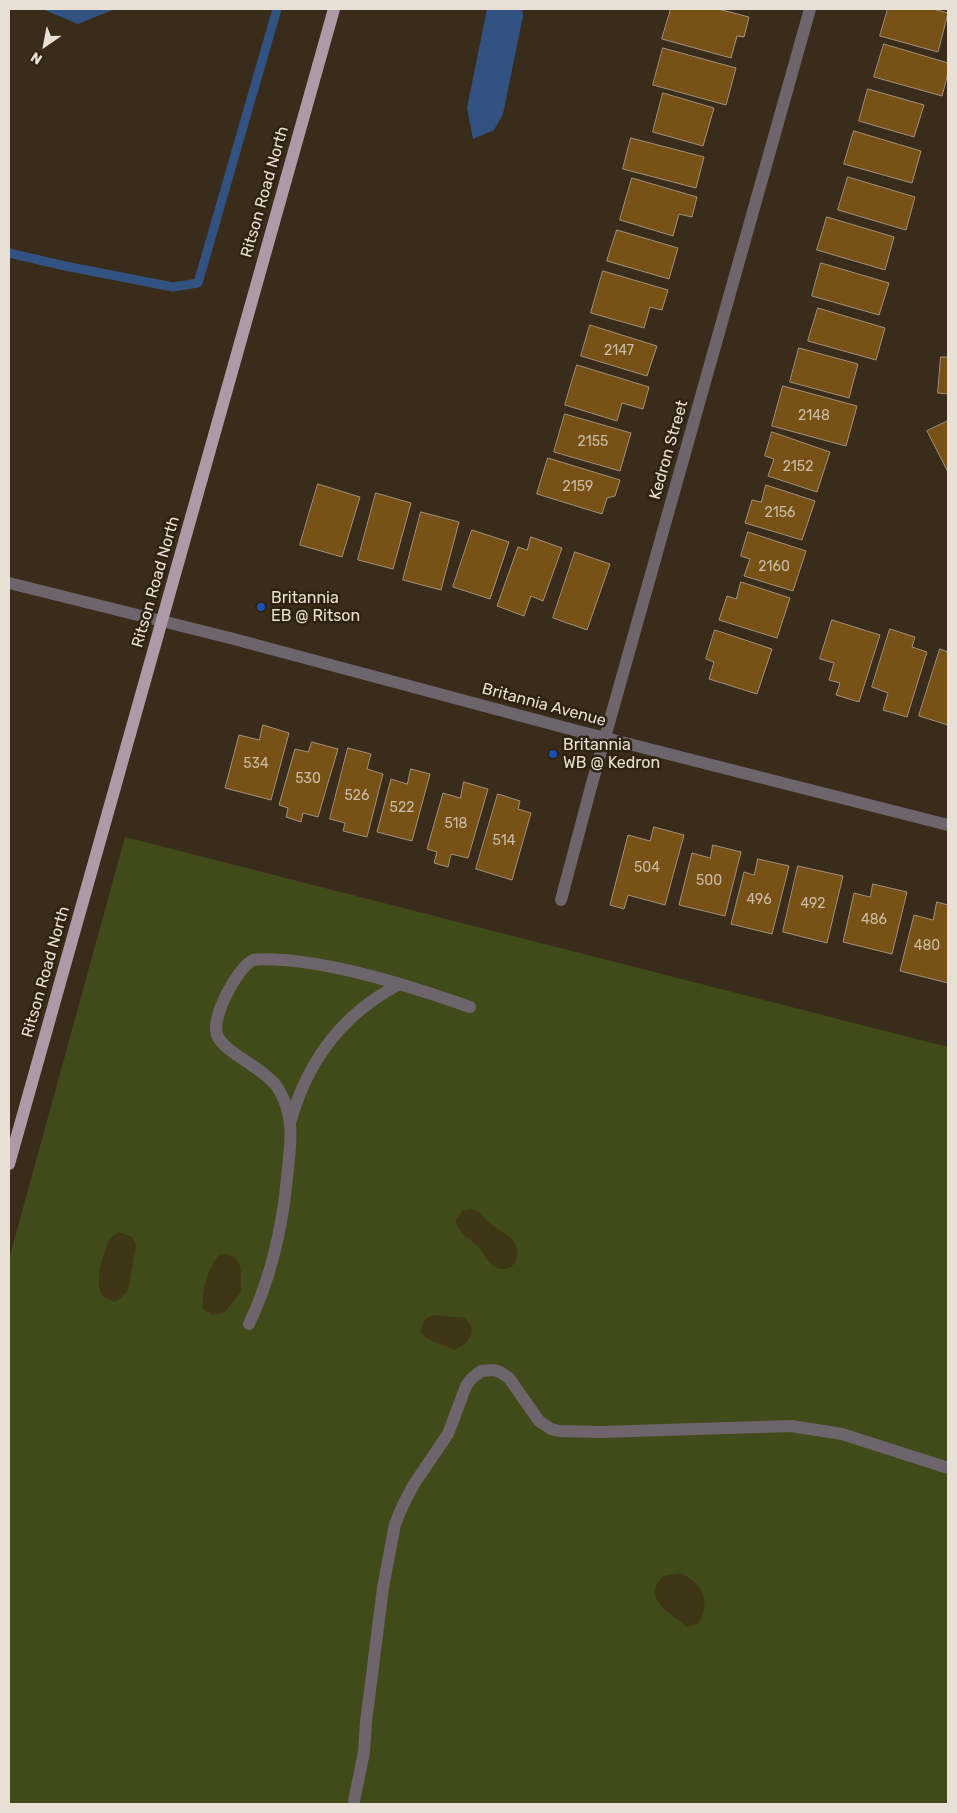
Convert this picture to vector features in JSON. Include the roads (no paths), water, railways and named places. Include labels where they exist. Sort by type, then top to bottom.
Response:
[{"type":"main road","name":"Ritson Road North","points":[[9,1164],[334,9]]},
{"type":"street","name":"Kedron Street","points":[[561,900],[810,9]]},
{"type":"street","name":"Britannia Avenue","points":[[9,583],[948,825]]},
{"type":"street","points":[[249,1324],[266,1283],[280,1232],[290,1148],[290,1122],[286,1103],[275,1084],[257,1068],[225,1046],[217,1035],[216,1023],[218,1015],[239,974],[251,961],[259,959],[323,965],[470,1007]]},
{"type":"street","points":[[290,1122],[314,1063],[330,1040],[362,1008],[381,994],[398,985]]},
{"type":"street","points":[[354,1801],[364,1752],[383,1588],[395,1524],[414,1484],[448,1434],[466,1386],[481,1371],[500,1372],[509,1378],[539,1421],[559,1432],[791,1426],[842,1434],[948,1468]]},
{"type":"water","points":[[42,9],[115,9],[78,24]]},
{"type":"water","points":[[487,9],[522,9],[523,16],[503,114],[494,130],[473,139],[467,108]]},
{"type":"waterway","points":[[9,253],[173,287],[198,283],[277,9]]},
{"type":"place","name":"Britannia EB @ Ritson","points":[[261,607]]},
{"type":"place","name":"Britannia WB @ Kedron","points":[[553,754]]}]
